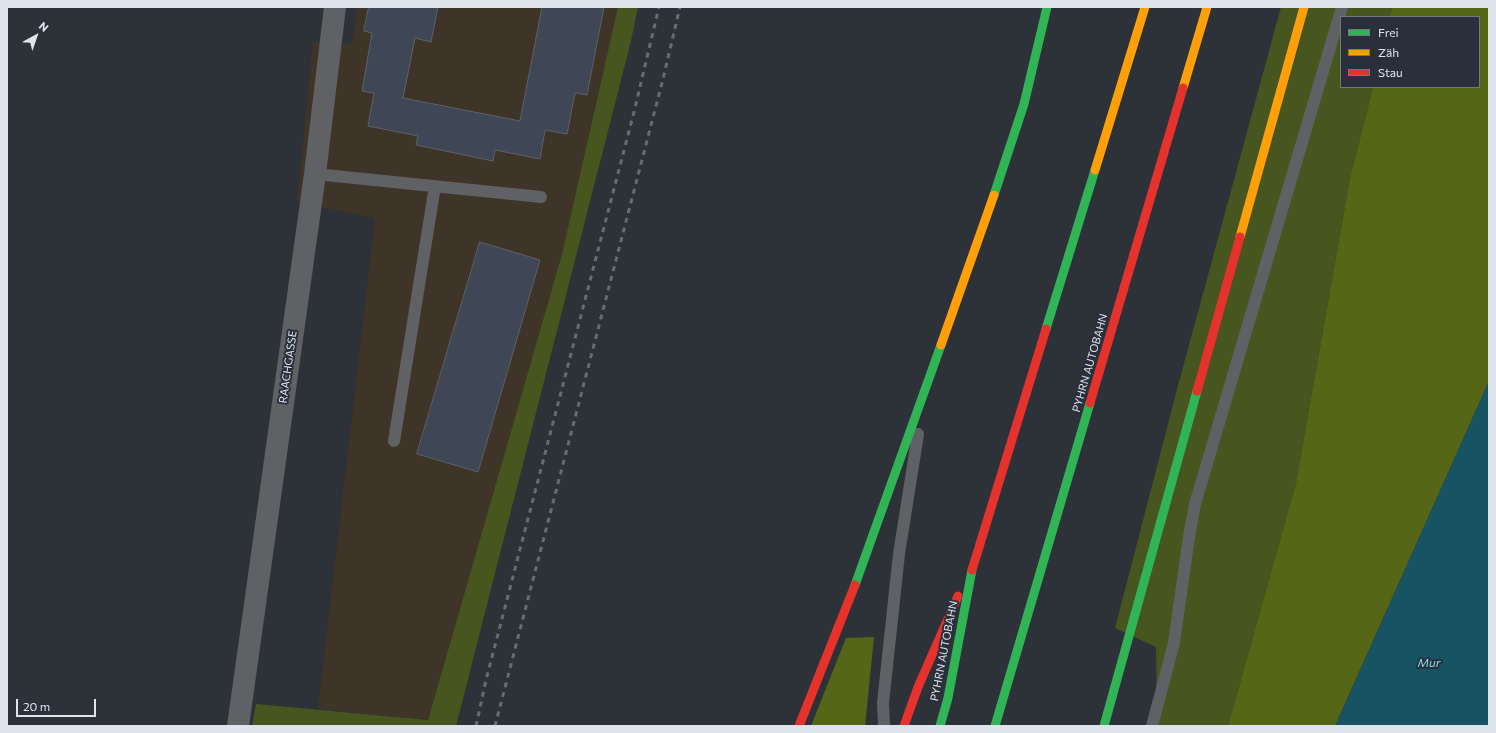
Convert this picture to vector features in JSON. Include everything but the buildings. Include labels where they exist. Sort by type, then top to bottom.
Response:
[{"type":"main road","points":[[799,726],[865,560],[995,190],[1024,104],[1042,34],[1047,7]]},
{"type":"main road","name":"PYHRN AUTOBAHN","points":[[940,726],[948,698],[973,564],[1145,7]]},
{"type":"main road","name":"PYHRN AUTOBAHN","points":[[995,726],[1207,7]]},
{"type":"main road","points":[[1104,726],[1304,7]]},
{"type":"main road","points":[[904,726],[918,687],[973,564]]},
{"type":"street","name":"RAACHGASSE","points":[[238,726],[315,174],[335,7]]},
{"type":"lane","points":[[1152,726],[1174,643],[1194,504],[1342,7]]},
{"type":"lane","points":[[315,174],[541,197]]},
{"type":"lane","points":[[394,441],[435,186]]},
{"type":"lane","points":[[884,726],[883,702],[899,554],[925,389]]},
{"type":"shaded area","points":[[357,7],[618,7],[562,254],[428,720],[318,709],[375,218],[297,202],[313,42],[352,45]]},
{"type":"green space","points":[[618,7],[638,7],[631,41],[456,726],[252,726],[256,704],[428,720],[562,254]]},
{"type":"green space","points":[[1281,7],[1392,7],[1390,16],[1340,16],[1340,88],[1373,88],[1350,178],[1296,483],[1228,726],[1157,726],[1156,647],[1115,628],[1180,378]]},
{"type":"green space","points":[[1392,7],[1489,7],[1489,381],[1335,726],[1228,726],[1296,483],[1350,178],[1373,88],[1480,88],[1480,16],[1390,16]]},
{"type":"green space","points":[[874,637],[865,726],[811,726],[846,638]]},
{"type":"water","name":"Mur","points":[[1489,381],[1489,726],[1335,726],[1342,711]]},
{"type":"railway","points":[[476,726],[486,680],[634,112],[659,7]]},
{"type":"railway","points":[[495,726],[663,79],[680,7]]},
{"type":"traffic: fast","points":[[994,195],[1024,104],[1047,7]]},
{"type":"traffic: fast","points":[[1046,329],[1095,170]]},
{"type":"traffic: fast","points":[[855,585],[941,345]]},
{"type":"traffic: fast","points":[[1104,726],[1197,391]]},
{"type":"traffic: fast","points":[[995,726],[1090,403]]},
{"type":"traffic: fast","points":[[940,726],[948,698],[972,570]]},
{"type":"traffic: slow","points":[[1095,170],[1145,7]]},
{"type":"traffic: slow","points":[[1183,88],[1207,7]]},
{"type":"traffic: slow","points":[[1240,237],[1304,7]]},
{"type":"traffic: slow","points":[[941,345],[994,195]]},
{"type":"traffic: jam","points":[[1090,403],[1183,88]]},
{"type":"traffic: jam","points":[[1197,391],[1240,237]]},
{"type":"traffic: jam","points":[[972,570],[1046,329]]},
{"type":"traffic: jam","points":[[799,726],[855,585]]},
{"type":"traffic: jam","points":[[904,726],[918,687],[958,596]]}]
